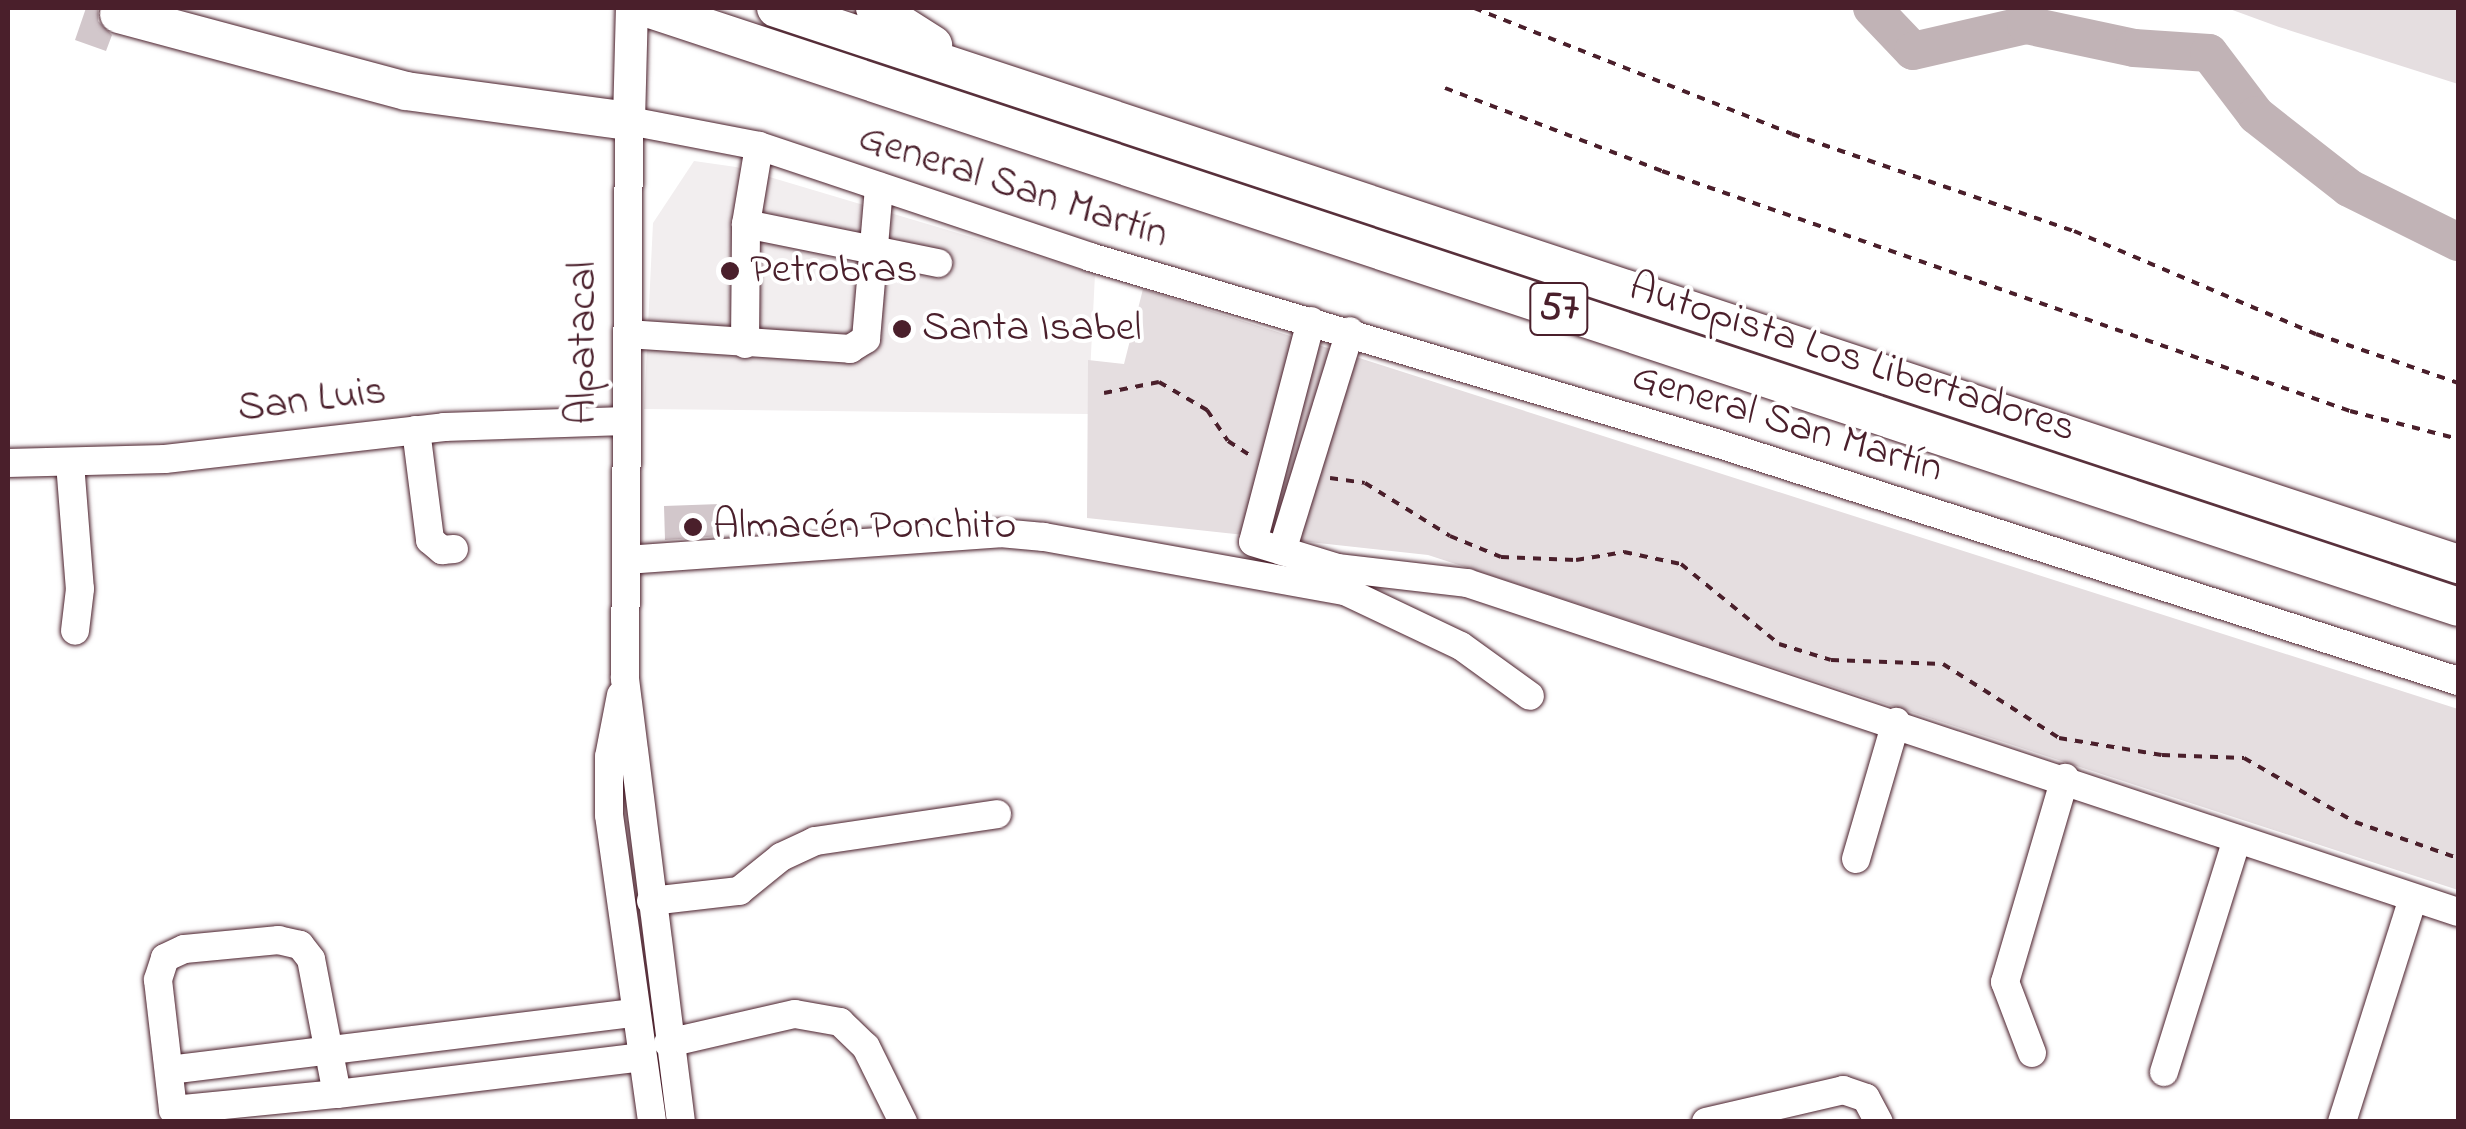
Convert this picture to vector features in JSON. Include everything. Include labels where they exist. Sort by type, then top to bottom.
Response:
[{"type":"highway","name":"Autopista Los Libertadores","points":[[776,8],[2458,564]]},
{"type":"highway","points":[[875,8],[990,80]]},
{"type":"highway","name":"Autopista Los Libertadores","points":[[646,9],[2458,607]]},
{"type":"highway","points":[[119,14],[406,91],[629,121]]},
{"type":"main road","name":"Alpatacal","points":[[629,121],[646,9]]},
{"type":"street","name":"General San Martín","points":[[629,121],[758,146],[2458,682]]},
{"type":"street","name":"Alpatacal","points":[[629,121],[625,679],[681,1122]]},
{"type":"street","points":[[745,344],[746,224],[758,146]]},
{"type":"street","points":[[627,334],[829,352],[866,338],[870,248],[879,187]]},
{"type":"street","points":[[746,224],[938,263]]},
{"type":"street","points":[[1312,321],[1253,542],[1338,568],[1467,583],[2065,778],[2458,912]]},
{"type":"street","points":[[1282,551],[1350,332]]},
{"type":"street","name":"San Luis","points":[[8,463],[70,463],[416,430],[626,421]]},
{"type":"street","points":[[416,430],[430,540],[442,550],[454,548]]},
{"type":"street","points":[[70,463],[80,589],[75,631]]},
{"type":"street","points":[[626,560],[1000,534],[1044,537],[1346,591],[1462,646],[1530,696]]},
{"type":"street","name":"Alpatacal","points":[[625,679],[609,757],[608,815],[652,1122]]},
{"type":"street","points":[[1856,859],[1896,722]]},
{"type":"street","points":[[2032,1053],[2004,982],[2065,778]]},
{"type":"street","points":[[608,815],[620,808],[640,810]]},
{"type":"street","points":[[651,901],[739,891],[781,857],[815,841],[997,814]]},
{"type":"street","points":[[2164,1072],[2236,839]]},
{"type":"street","points":[[2342,1122],[2412,898]]},
{"type":"street","points":[[337,1094],[311,959],[300,945],[279,940],[184,948],[165,958],[158,972],[174,1110],[337,1094],[642,1057]]},
{"type":"street","points":[[169,1070],[330,1054],[636,1014]]},
{"type":"street","points":[[668,1043],[795,1014],[840,1022],[866,1047],[904,1122]]},
{"type":"street","points":[[1706,1122],[1843,1090],[1866,1098],[1879,1122]]},
{"type":"path","points":[[1474,8],[1828,148],[2074,231],[2280,320],[2458,384]]},
{"type":"path","points":[[1445,88],[1680,178],[2350,411],[2458,439]]},
{"type":"path","points":[[1104,393],[1160,382],[1207,410],[1228,441],[1246,454],[1273,464]]},
{"type":"path","points":[[1306,475],[1365,483],[1450,536],[1501,556],[1576,560],[1624,552],[1681,564],[1778,644],[1831,660],[1943,664],[2060,738],[2162,756],[2244,758],[2355,822],[2458,858]]},
{"type":"shaded area","points":[[2227,8],[2458,8],[2458,84],[2279,27]]},
{"type":"shaded area","points":[[694,161],[736,167],[1095,274],[1088,414],[644,409],[653,223]]},
{"type":"shaded area","points":[[1143,289],[2458,709],[2458,890],[1428,555],[1087,518],[1088,360],[1124,364]]},
{"type":"building","points":[[86,8],[98,8],[98,21],[112,35],[106,51],[75,40]]},
{"type":"building","name":"Almacén Ponchito","points":[[720,504],[721,536],[665,540],[664,506]]},
{"type":"waterway","points":[[1872,8],[1913,51],[2026,25],[2134,48],[2209,53],[2256,115],[2349,188],[2458,242]]},
{"type":"place","name":"Petrobras","points":[[730,271]]},
{"type":"place","name":"Santa Isabel","points":[[902,329]]},
{"type":"place","name":"Almacén Ponchito","points":[[693,527]]}]
